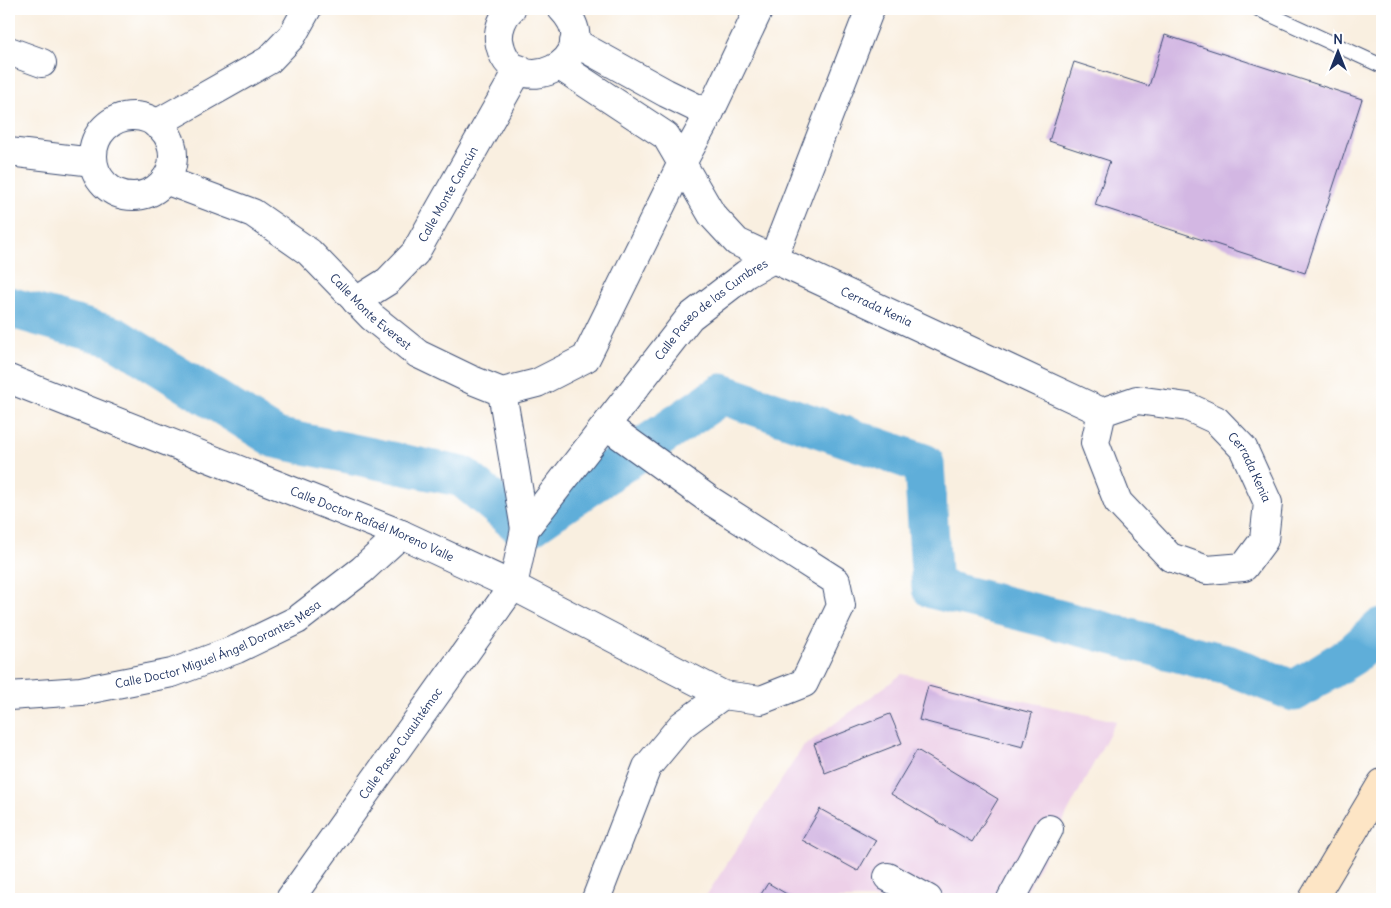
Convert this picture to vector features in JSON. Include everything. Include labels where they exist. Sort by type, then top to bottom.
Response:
[{"type":"street","points":[[156,124],[269,60],[292,36],[307,9]]},
{"type":"street","points":[[511,9],[501,22],[499,36],[501,49],[508,61],[518,69],[540,74],[551,72],[567,59],[574,42],[573,23],[567,11]]},
{"type":"street","points":[[525,529],[502,392],[537,383],[586,358],[682,163],[709,114],[759,9]]},
{"type":"street","name":"Calle Paseo de las Cumbres","points":[[512,586],[525,529],[690,317],[746,274],[773,259],[870,9]]},
{"type":"street","points":[[574,42],[666,93],[709,114]]},
{"type":"street","points":[[9,51],[42,63]]},
{"type":"street","points":[[560,66],[666,136],[682,163]]},
{"type":"street","name":"Calle Monte Cancún","points":[[356,301],[388,281],[415,253],[518,69]]},
{"type":"street","points":[[131,116],[144,118],[156,124],[168,138],[173,156],[165,180],[155,189],[143,195],[129,196],[116,192],[105,185],[97,174],[93,162],[93,148],[98,136],[106,126],[118,119],[131,116]]},
{"type":"street","points":[[9,152],[93,162]]},
{"type":"street","name":"Cerrada Kenia","points":[[682,163],[712,215],[737,242],[1102,412],[1137,400],[1188,407],[1216,420],[1243,448],[1268,503],[1264,540],[1244,567],[1207,570],[1170,557],[1118,502],[1095,443],[1102,412]]},
{"type":"street","name":"Calle Monte Everest","points":[[165,180],[253,213],[309,252],[372,317],[418,354],[502,392]]},
{"type":"street","name":"Calle Doctor Rafaél Moreno Valle","points":[[9,380],[401,534],[512,586],[723,695],[760,700],[804,682],[841,606],[836,581],[711,500],[607,426]]},
{"type":"street","name":"Calle Doctor Miguel Ángel Dorantes Mesa","points":[[9,696],[81,691],[172,673],[238,649],[297,620],[362,570],[401,534]]},
{"type":"street","name":"Calle Paseo Cuauhtémoc","points":[[290,899],[512,586]]},
{"type":"street","points":[[596,899],[647,767],[682,725],[723,695]]},
{"type":"street","points":[[1313,899],[1382,783]]},
{"type":"street","points":[[1011,899],[1049,829]]},
{"type":"street","points":[[888,877],[928,899]]},
{"type":"lane","points":[[1258,9],[1382,66]]},
{"type":"shaded area","points":[[902,674],[1116,721],[1022,899],[704,899],[803,747]]},
{"type":"building","points":[[1165,35],[1362,99],[1305,273],[1095,205],[1110,161],[1049,141],[1074,62],[1149,86]]},
{"type":"building","points":[[928,686],[1032,713],[1023,747],[919,720]]},
{"type":"building","points":[[890,714],[902,743],[825,773],[814,744]]},
{"type":"building","points":[[917,750],[998,799],[972,842],[891,794]]},
{"type":"building","points":[[820,809],[876,840],[858,871],[802,840]]},
{"type":"building","points":[[768,883],[795,899],[758,899]]},
{"type":"waterway","points":[[9,307],[114,337],[276,438],[463,477],[525,529],[722,394],[924,464],[932,588],[1231,666],[1294,691],[1352,655],[1382,628]]}]
